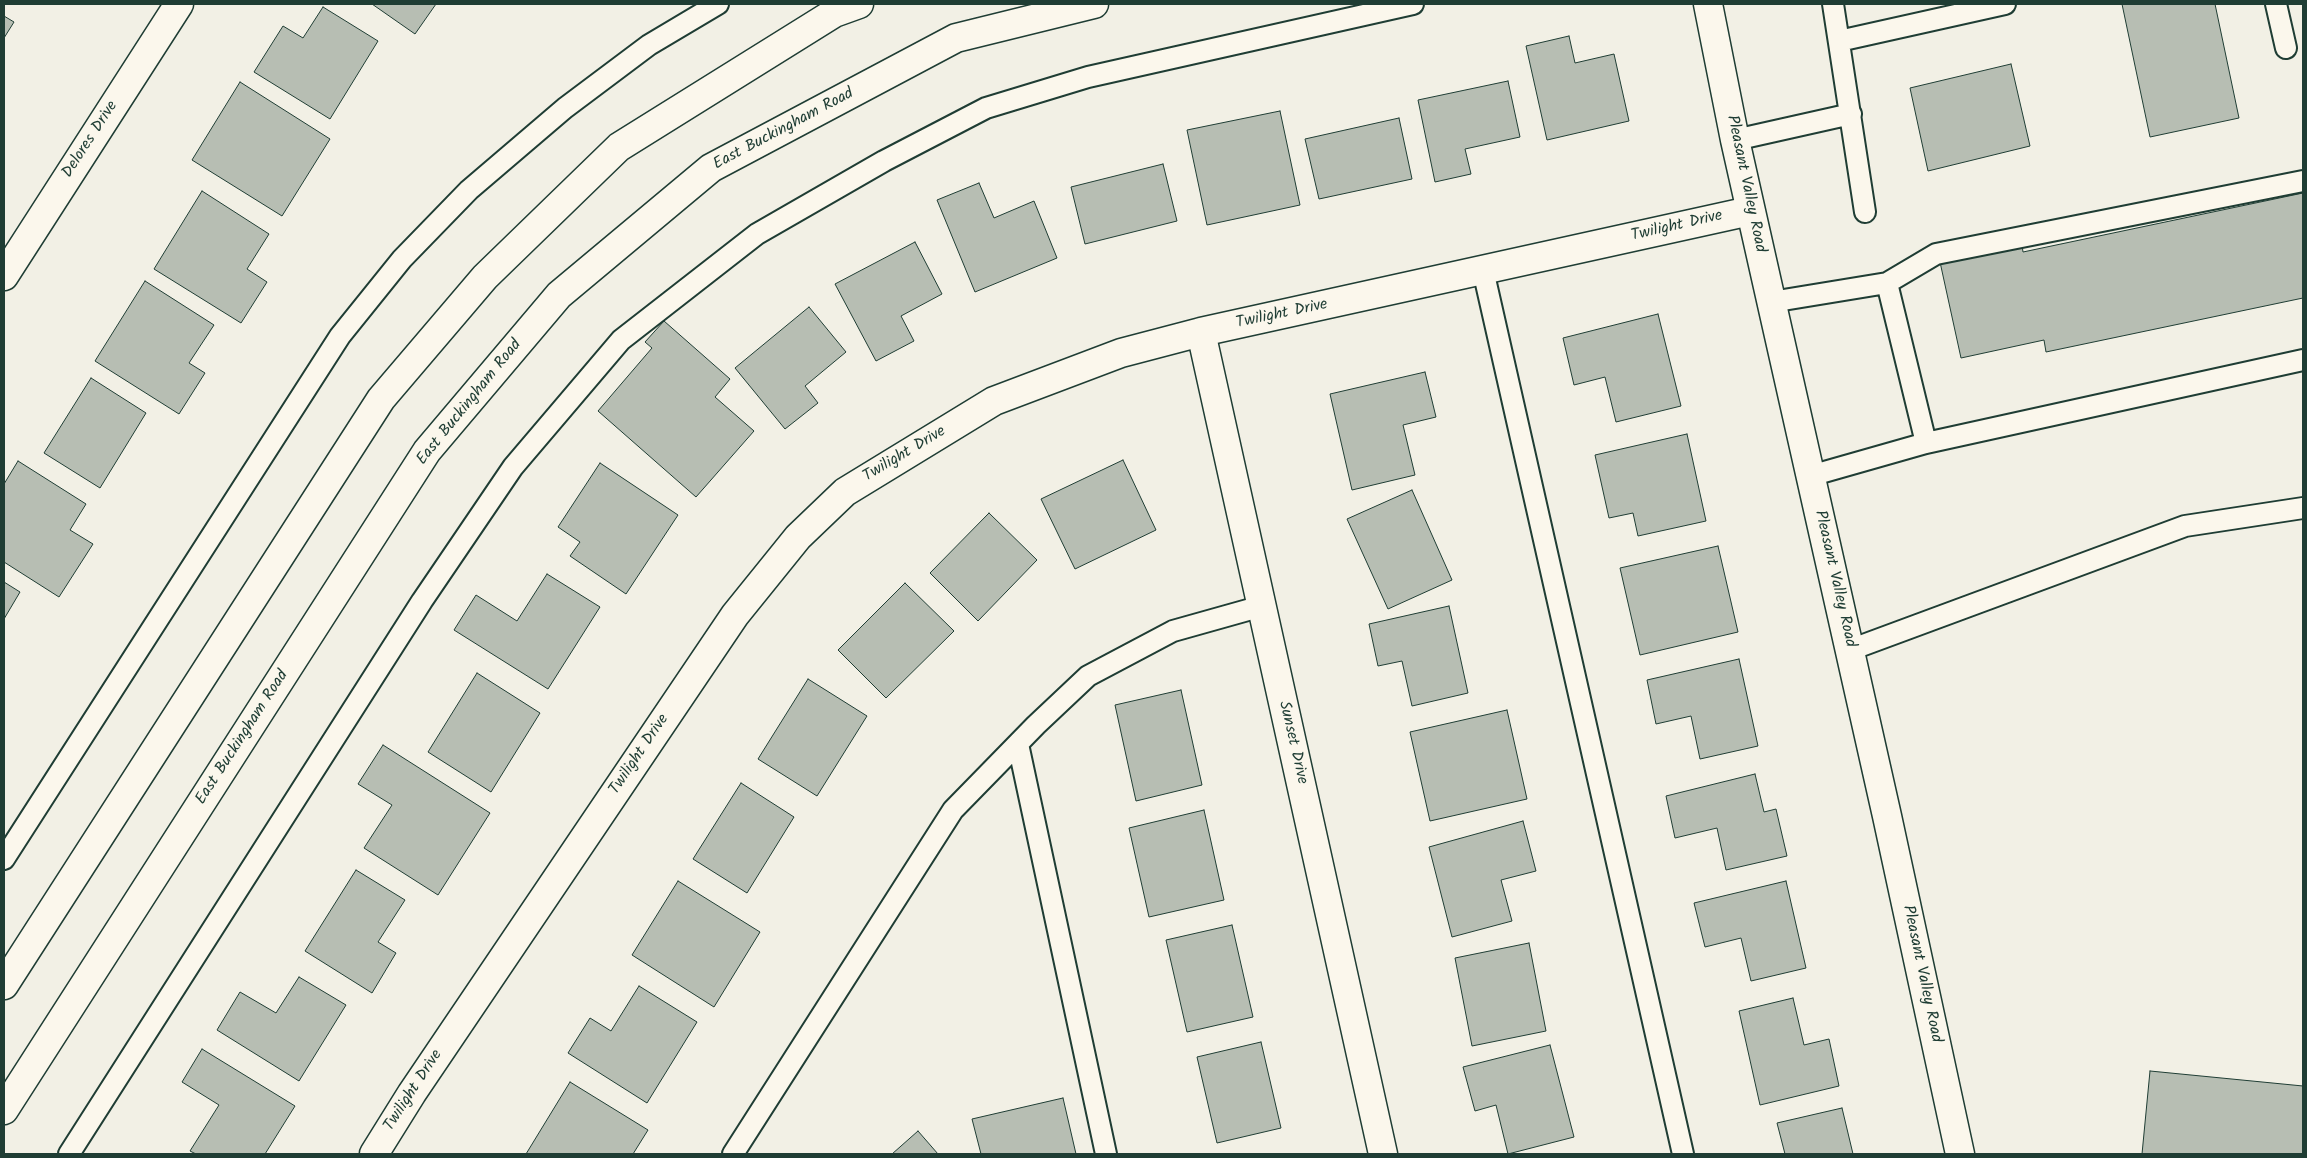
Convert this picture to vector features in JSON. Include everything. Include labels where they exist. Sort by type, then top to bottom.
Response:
[{"type":"street","name":"Delores Drive","points":[[4,276],[179,4]]},
{"type":"street","points":[[4,985],[381,399],[485,277],[619,147],[834,13],[859,4]]},
{"type":"street","name":"East Buckingham Road","points":[[4,1110],[427,451],[559,295],[711,168],[956,38],[1094,4]]},
{"type":"street","name":"Pleasant Valley Road","points":[[1708,4],[1750,211],[1850,650],[1960,1154]]},
{"type":"street","name":"Twilight Drive","points":[[374,1154],[412,1094],[735,615],[798,537],[845,492],[994,401],[1121,353],[1202,332],[1750,211]]},
{"type":"street","name":"Sunset Drive","points":[[1202,332],[1384,1154]]},
{"type":"lane","points":[[4,859],[340,336],[402,259],[469,190],[565,108],[650,45],[718,4]]},
{"type":"lane","points":[[69,1154],[422,601],[513,467],[621,340],[757,234],[884,161],[986,108],[1088,77],[1413,4]]},
{"type":"lane","points":[[1833,4],[1851,114],[1864,212]]},
{"type":"lane","points":[[1839,40],[2005,4]]},
{"type":"lane","points":[[2276,4],[2286,48]]},
{"type":"lane","points":[[1735,140],[1851,114]]},
{"type":"lane","points":[[1771,302],[1887,282],[1936,254],[2303,181]]},
{"type":"lane","points":[[1484,270],[1682,1154]]},
{"type":"lane","points":[[1887,282],[1926,443]]},
{"type":"lane","points":[[1810,476],[1926,443],[2303,360]]},
{"type":"lane","points":[[1850,650],[2022,588],[2185,526],[2303,508]]},
{"type":"lane","points":[[733,1154],[953,810],[1088,676],[1173,631],[1262,606]]},
{"type":"lane","points":[[1018,744],[1106,1154]]},
{"type":"building","points":[[372,4],[436,4],[415,34]]},
{"type":"building","points":[[2122,4],[2215,4],[2239,118],[2150,137]]},
{"type":"building","points":[[323,7],[378,41],[330,119],[254,72],[283,26],[303,38]]},
{"type":"building","points":[[4,16],[14,22],[4,38]]},
{"type":"building","points":[[1569,36],[1575,63],[1614,54],[1629,121],[1547,140],[1526,46]]},
{"type":"building","points":[[2011,64],[2030,146],[1928,171],[1910,88]]},
{"type":"building","points":[[1508,81],[1520,137],[1465,149],[1471,174],[1435,182],[1418,100]]},
{"type":"building","points":[[240,82],[330,139],[282,216],[192,160]]},
{"type":"building","points":[[1280,111],[1300,205],[1207,225],[1187,130]]},
{"type":"building","points":[[1399,118],[1412,179],[1319,199],[1305,139]]},
{"type":"building","points":[[1163,164],[1177,221],[1085,244],[1071,187]]},
{"type":"building","points":[[979,183],[994,218],[1034,201],[1057,258],[975,292],[937,200]]},
{"type":"building","points":[[202,191],[269,234],[247,269],[267,282],[241,323],[154,269]]},
{"type":"building","points":[[2303,193],[2303,298],[2046,352],[2044,340],[1961,358],[1940,262],[2022,245],[2023,252]]},
{"type":"building","points":[[915,242],[942,294],[901,316],[914,341],[876,361],[835,284]]},
{"type":"building","points":[[145,281],[214,325],[189,363],[205,373],[179,414],[95,361]]},
{"type":"building","points":[[809,307],[846,352],[805,386],[818,403],[785,429],[735,368]]},
{"type":"building","points":[[1658,314],[1681,406],[1616,422],[1605,377],[1574,385],[1563,338]]},
{"type":"building","points":[[664,321],[730,379],[715,397],[754,431],[696,497],[598,411],[652,348],[645,342]]},
{"type":"building","points":[[1425,372],[1436,417],[1403,425],[1415,475],[1352,490],[1330,394]]},
{"type":"building","points":[[91,378],[146,413],[100,488],[44,453]]},
{"type":"building","points":[[1687,434],[1706,521],[1638,536],[1633,513],[1609,518],[1595,455]]},
{"type":"building","points":[[1123,460],[1156,530],[1075,569],[1041,499]]},
{"type":"building","points":[[18,461],[86,504],[70,530],[93,544],[59,597],[4,562],[4,484]]},
{"type":"building","points":[[600,463],[678,515],[626,594],[570,556],[580,542],[558,527]]},
{"type":"building","points":[[1412,490],[1452,580],[1388,609],[1347,519]]},
{"type":"building","points":[[989,513],[1037,560],[978,621],[930,573]]},
{"type":"building","points":[[1718,546],[1738,632],[1640,655],[1620,568]]},
{"type":"building","points":[[547,574],[600,607],[548,689],[454,630],[476,595],[517,621]]},
{"type":"building","points":[[4,582],[20,592],[4,619]]},
{"type":"building","points":[[905,583],[954,631],[886,698],[838,650]]},
{"type":"building","points":[[1449,606],[1468,693],[1412,706],[1402,661],[1378,666],[1369,624]]},
{"type":"building","points":[[1739,659],[1758,746],[1700,759],[1691,716],[1656,724],[1647,680]]},
{"type":"building","points":[[477,673],[540,713],[491,792],[428,752]]},
{"type":"building","points":[[808,679],[867,716],[817,796],[758,759]]},
{"type":"building","points":[[1181,690],[1202,785],[1136,801],[1115,705]]},
{"type":"building","points":[[1507,710],[1527,799],[1430,821],[1410,732]]},
{"type":"building","points":[[383,745],[490,813],[438,895],[364,848],[392,805],[358,784]]},
{"type":"building","points":[[1755,774],[1764,812],[1776,809],[1787,856],[1726,870],[1717,828],[1675,838],[1666,796]]},
{"type":"building","points":[[741,783],[794,817],[747,893],[693,859]]},
{"type":"building","points":[[1204,810],[1224,900],[1149,917],[1129,828]]},
{"type":"building","points":[[1523,821],[1536,871],[1501,880],[1512,921],[1452,937],[1429,847]]},
{"type":"building","points":[[356,870],[405,900],[378,942],[396,953],[372,993],[305,951]]},
{"type":"building","points":[[678,881],[760,932],[714,1007],[632,955]]},
{"type":"building","points":[[1786,881],[1806,968],[1751,981],[1741,938],[1705,947],[1694,903]]},
{"type":"building","points":[[1232,925],[1253,1017],[1187,1032],[1166,940]]},
{"type":"building","points":[[1529,943],[1546,1031],[1472,1046],[1455,958]]},
{"type":"building","points":[[299,977],[346,1005],[299,1081],[217,1030],[240,992],[276,1013]]},
{"type":"building","points":[[639,986],[697,1022],[647,1103],[568,1053],[590,1018],[611,1031]]},
{"type":"building","points":[[1793,998],[1804,1045],[1829,1039],[1839,1086],[1760,1105],[1739,1011]]},
{"type":"building","points":[[1261,1042],[1281,1128],[1217,1143],[1197,1057]]},
{"type":"building","points":[[1550,1045],[1574,1137],[1508,1154],[1496,1105],[1475,1111],[1463,1067]]},
{"type":"building","points":[[202,1049],[295,1106],[265,1154],[196,1154],[190,1151],[219,1105],[182,1082]]},
{"type":"building","points":[[2150,1071],[2303,1086],[2303,1154],[2142,1154]]},
{"type":"building","points":[[570,1082],[648,1130],[633,1154],[526,1154]]},
{"type":"building","points":[[1063,1098],[1076,1154],[981,1154],[972,1119]]},
{"type":"building","points":[[1842,1108],[1853,1154],[1785,1154],[1777,1123]]},
{"type":"building","points":[[918,1131],[938,1154],[892,1154]]}]
